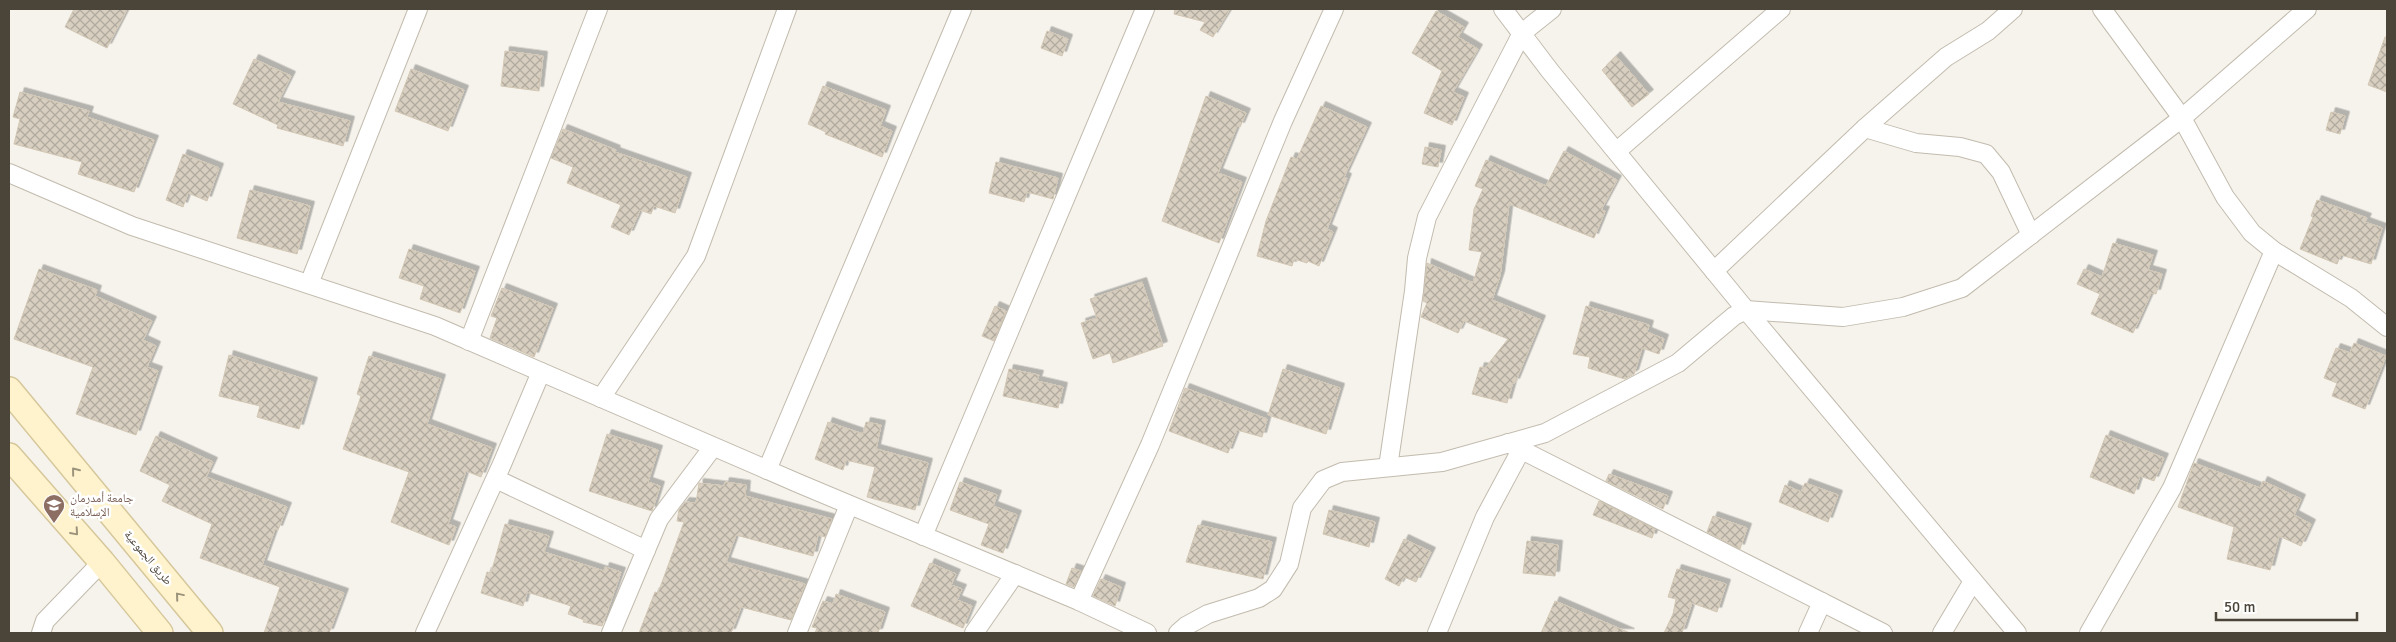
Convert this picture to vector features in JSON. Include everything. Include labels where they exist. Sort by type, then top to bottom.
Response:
[{"type":"main road","name":"طريق الجموعية","points":[[9,390],[210,633]]},
{"type":"main road","points":[[9,456],[102,562],[160,633]]},
{"type":"street","points":[[309,284],[418,9]]},
{"type":"street","points":[[469,341],[598,9]]},
{"type":"street","points":[[601,398],[696,256],[786,9]]},
{"type":"street","points":[[767,470],[962,9]]},
{"type":"street","points":[[923,536],[1145,9]]},
{"type":"street","points":[[1079,601],[1150,445],[1283,121],[1334,9]]},
{"type":"street","points":[[1504,9],[1550,71],[1617,150],[1746,310],[2017,633]]},
{"type":"street","points":[[1388,467],[1414,291],[1417,258],[1428,217],[1522,33],[1552,9]]},
{"type":"street","points":[[1617,150],[1780,9]]},
{"type":"street","points":[[1714,271],[1865,128],[1946,57],[1988,31],[2013,9]]},
{"type":"street","points":[[2102,9],[2182,118],[2225,197],[2252,233],[2274,251],[2351,298],[2387,327]]},
{"type":"street","points":[[1178,633],[1186,626],[1208,614],[1260,598],[1273,589],[1289,564],[1302,508],[1322,480],[1342,472],[1442,462],[1514,446],[1545,433],[1678,363],[1734,316],[1746,310],[1843,317],[1903,307],[1962,288],[2182,118],[2307,9]]},
{"type":"street","points":[[1865,128],[1916,143],[1960,147],[1986,154],[2001,172],[2031,235]]},
{"type":"street","points":[[9,173],[132,226],[435,326],[767,470],[1079,601],[1147,633]]},
{"type":"street","points":[[2089,633],[2172,488],[2274,251]]},
{"type":"street","points":[[425,633],[496,479],[540,372]]},
{"type":"street","points":[[1514,446],[1883,633]]},
{"type":"street","points":[[1437,633],[1514,446]]},
{"type":"street","points":[[611,633],[660,519],[714,447]]},
{"type":"street","points":[[496,479],[646,550]]},
{"type":"street","points":[[797,633],[849,505]]},
{"type":"street","points":[[41,633],[45,622],[102,562]]},
{"type":"street","points":[[974,633],[1015,574]]},
{"type":"street","points":[[1942,633],[1973,581]]},
{"type":"street","points":[[1808,633],[1822,602]]},
{"type":"building","points":[[74,9],[127,9],[107,48],[65,27]]},
{"type":"building","points":[[1175,9],[1230,9],[1213,37],[1200,30],[1205,22],[1174,14]]},
{"type":"building","points":[[1436,11],[1464,27],[1458,37],[1478,49],[1453,92],[1464,97],[1452,125],[1424,113],[1442,71],[1412,53]]},
{"type":"building","points":[[1047,31],[1068,39],[1062,56],[1041,48]]},
{"type":"building","points":[[2385,37],[2387,37],[2387,92],[2368,85]]},
{"type":"building","points":[[505,51],[543,56],[539,91],[501,86]]},
{"type":"building","points":[[1616,56],[1649,94],[1632,107],[1602,70]]},
{"type":"building","points":[[254,59],[291,76],[278,102],[350,121],[343,146],[277,128],[278,125],[233,104]]},
{"type":"building","points":[[411,69],[464,90],[448,131],[395,111]]},
{"type":"building","points":[[823,86],[886,110],[880,126],[892,131],[882,157],[825,134],[826,132],[808,124]]},
{"type":"building","points":[[20,92],[89,111],[87,117],[154,140],[134,192],[78,174],[82,162],[14,144],[20,119],[13,117]]},
{"type":"building","points":[[1206,96],[1246,113],[1240,127],[1237,126],[1218,173],[1242,182],[1219,243],[1162,221]]},
{"type":"building","points":[[1321,106],[1367,127],[1344,177],[1347,178],[1327,229],[1333,232],[1319,266],[1308,261],[1307,263],[1294,259],[1292,266],[1257,256],[1266,221],[1291,157],[1297,159]]},
{"type":"building","points":[[2331,112],[2345,116],[2340,134],[2326,130]]},
{"type":"building","points":[[563,129],[616,150],[615,152],[687,177],[675,213],[654,206],[651,214],[640,210],[629,235],[611,227],[621,205],[567,183],[573,167],[551,158]]},
{"type":"building","points":[[1425,147],[1441,150],[1438,167],[1422,164]]},
{"type":"building","points":[[1564,151],[1617,180],[1601,210],[1605,211],[1594,238],[1509,204],[1500,276],[1492,300],[1541,320],[1515,383],[1513,382],[1507,403],[1472,394],[1480,367],[1485,368],[1508,339],[1464,321],[1458,333],[1421,317],[1427,303],[1423,301],[1427,263],[1473,283],[1482,252],[1469,250],[1474,209],[1483,189],[1475,186],[1486,160],[1546,186]]},
{"type":"building","points":[[183,154],[219,168],[207,201],[188,193],[183,207],[166,200]]},
{"type":"building","points":[[996,162],[1058,178],[1053,199],[1027,192],[1024,202],[989,193]]},
{"type":"building","points":[[250,190],[310,206],[297,254],[237,238]]},
{"type":"building","points":[[2317,200],[2367,218],[2365,222],[2382,228],[2371,264],[2341,255],[2337,264],[2300,249],[2313,217],[2311,216]]},
{"type":"building","points":[[2113,243],[2153,255],[2148,270],[2162,274],[2156,294],[2151,293],[2133,333],[2091,314],[2100,294],[2077,284],[2084,269],[2102,277]]},
{"type":"building","points":[[409,249],[475,271],[460,313],[420,299],[424,286],[399,278]]},
{"type":"building","points":[[39,269],[97,290],[95,296],[152,321],[143,340],[156,346],[147,367],[158,371],[136,435],[76,414],[93,367],[14,339]]},
{"type":"building","points":[[1142,282],[1163,346],[1113,363],[1110,353],[1093,359],[1081,323],[1097,318],[1090,299]]},
{"type":"building","points":[[502,288],[553,308],[534,357],[490,338],[497,318],[491,316]]},
{"type":"building","points":[[995,306],[1006,311],[994,341],[982,336]]},
{"type":"building","points":[[1586,306],[1649,325],[1647,332],[1664,339],[1659,354],[1642,348],[1634,374],[1625,379],[1588,368],[1590,357],[1573,354]]},
{"type":"building","points":[[2354,343],[2386,356],[2365,409],[2332,396],[2337,383],[2324,378],[2336,348],[2350,353]]},
{"type":"building","points":[[229,355],[313,382],[299,429],[257,417],[260,406],[219,396]]},
{"type":"building","points":[[369,356],[441,379],[427,424],[492,448],[481,477],[466,471],[448,524],[456,527],[449,545],[391,522],[409,472],[343,449],[361,396],[357,394]]},
{"type":"building","points":[[1009,369],[1039,375],[1037,381],[1063,387],[1058,408],[1003,396]]},
{"type":"building","points":[[1283,369],[1340,388],[1326,434],[1268,415]]},
{"type":"building","points":[[1185,388],[1267,419],[1262,437],[1237,430],[1228,453],[1169,431]]},
{"type":"building","points":[[828,422],[863,434],[866,422],[881,425],[876,449],[928,463],[915,510],[867,497],[875,467],[846,460],[843,470],[815,459]]},
{"type":"building","points":[[607,434],[658,450],[648,482],[660,486],[652,511],[589,491]]},
{"type":"building","points":[[2106,435],[2164,458],[2154,481],[2140,476],[2134,494],[2090,477]]},
{"type":"building","points":[[156,436],[213,462],[206,477],[287,507],[278,530],[275,529],[262,565],[344,593],[329,633],[264,633],[280,587],[200,558],[212,524],[162,501],[170,485],[140,471]]},
{"type":"building","points":[[2194,463],[2260,488],[2263,481],[2301,499],[2294,515],[2311,524],[2301,546],[2279,536],[2270,570],[2227,559],[2234,527],[2178,507]]},
{"type":"building","points":[[1609,474],[1668,496],[1663,509],[1606,481]]},
{"type":"building","points":[[725,482],[746,485],[745,496],[832,519],[825,537],[818,535],[813,556],[736,535],[726,562],[805,584],[791,620],[741,607],[731,633],[639,633],[655,592],[658,593],[684,522],[677,521],[679,510],[685,502],[696,503],[699,483],[724,486]]},
{"type":"building","points":[[960,482],[997,495],[993,506],[1017,515],[1003,553],[981,545],[989,524],[950,510]]},
{"type":"building","points":[[1805,483],[1838,495],[1828,522],[1779,502],[1785,485],[1801,492]]},
{"type":"building","points":[[1599,501],[1655,529],[1652,538],[1593,515]]},
{"type":"building","points":[[1329,510],[1375,522],[1369,547],[1323,534]]},
{"type":"building","points":[[1713,516],[1747,528],[1740,549],[1707,532]]},
{"type":"building","points":[[505,524],[549,536],[544,552],[604,571],[605,567],[621,572],[602,626],[583,622],[584,620],[568,614],[571,606],[527,592],[523,606],[481,593],[487,572],[491,573]]},
{"type":"building","points":[[1198,525],[1272,542],[1263,579],[1186,562]]},
{"type":"building","points":[[1404,539],[1431,552],[1416,582],[1404,577],[1399,586],[1385,579]]},
{"type":"building","points":[[1527,541],[1558,545],[1555,576],[1523,573]]},
{"type":"building","points":[[930,563],[956,574],[951,585],[962,589],[957,600],[972,606],[963,628],[911,606]]},
{"type":"building","points":[[1072,568],[1081,571],[1074,587],[1066,584]]},
{"type":"building","points":[[1677,569],[1726,584],[1717,612],[1692,603],[1682,633],[1664,633],[1673,614],[1676,599],[1668,597]]},
{"type":"building","points":[[1101,579],[1121,587],[1115,606],[1093,596]]},
{"type":"building","points":[[836,594],[885,612],[878,633],[815,633],[817,628],[812,627],[823,601],[833,604]]},
{"type":"building","points":[[1555,601],[1630,633],[1541,633]]},
{"type":"place","name":"جامعة أمدرمان الإسلامية","points":[[54,524]]}]
